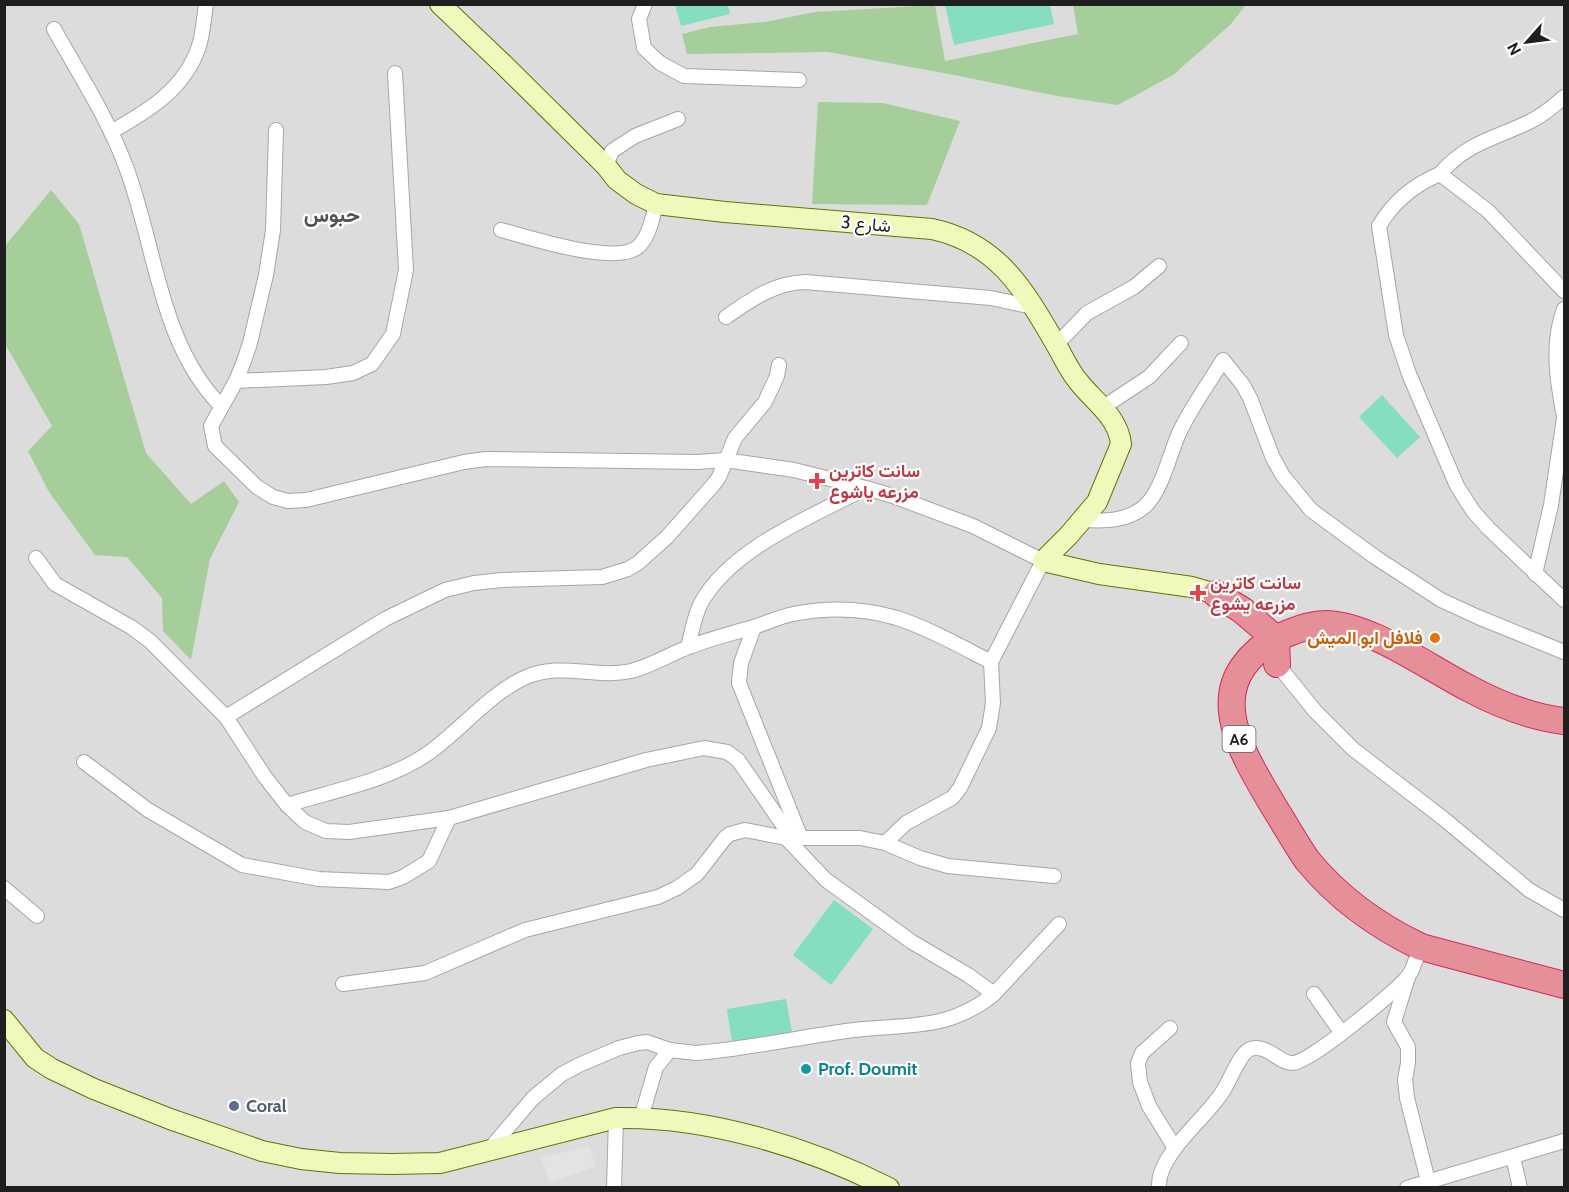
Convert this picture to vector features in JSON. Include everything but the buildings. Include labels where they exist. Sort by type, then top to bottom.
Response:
[{"type":"highway","points":[[1216,594],[1242,610],[1270,651],[1309,626],[1335,625],[1350,628],[1397,649],[1471,690],[1509,707],[1539,717],[1564,721]]},
{"type":"highway","name":"A6","points":[[1270,651],[1248,660],[1236,679],[1232,699],[1236,730],[1256,775],[1298,846],[1317,872],[1354,907],[1400,937],[1421,947],[1564,985]]},
{"type":"street","points":[[111,132],[145,113],[179,84],[189,69],[199,45],[206,4]]},
{"type":"street","name":"شارع 3","points":[[440,4],[606,166],[617,180],[636,194],[656,204],[932,229],[948,233],[983,250],[997,261],[1033,307],[1078,382],[1112,417],[1120,435],[1121,444],[1101,494],[1083,520],[1043,561]]},
{"type":"street","points":[[645,4],[639,19],[645,48],[660,63],[684,76],[799,80]]},
{"type":"street","points":[[54,29],[111,132],[135,193],[149,250],[190,367],[221,406]]},
{"type":"street","points":[[236,381],[326,377],[353,373],[372,364],[393,334],[406,270],[394,73]]},
{"type":"street","points":[[1564,97],[1532,120],[1467,148],[1440,174],[1407,192],[1390,209],[1379,226],[1396,335],[1419,399],[1464,498],[1488,528],[1564,600]]},
{"type":"street","points":[[606,166],[612,151],[634,136],[678,119]]},
{"type":"street","points":[[276,130],[273,230],[266,275],[250,343],[236,381],[210,426],[215,446],[257,487],[273,496],[288,501],[306,500],[464,462],[486,459],[698,462],[725,460],[794,471],[893,496],[963,522],[1043,561],[1099,573],[1192,587],[1216,594]]},
{"type":"street","points":[[1440,174],[1488,211],[1564,291]]},
{"type":"street","points":[[501,230],[602,254],[629,252],[640,245],[645,238],[656,204]]},
{"type":"street","points":[[1056,345],[1087,313],[1134,287],[1159,266]]},
{"type":"street","points":[[726,317],[771,289],[791,282],[991,298],[1033,307]]},
{"type":"street","points":[[1535,574],[1551,505],[1564,417],[1556,372],[1557,331],[1564,309]]},
{"type":"street","points":[[1102,408],[1149,377],[1181,343]]},
{"type":"street","points":[[1083,520],[1124,518],[1148,502],[1182,428],[1224,360],[1250,398],[1273,458],[1283,476],[1311,510],[1375,557],[1441,600],[1564,652]]},
{"type":"street","points":[[226,717],[385,619],[446,590],[474,583],[502,580],[602,577],[628,569],[667,537],[719,477],[735,438],[765,402],[777,376],[779,365]]},
{"type":"street","points":[[688,647],[700,605],[711,587],[735,562],[815,514],[866,488]]},
{"type":"street","points":[[36,558],[54,584],[131,627],[150,641],[226,717],[265,777],[287,805],[305,822],[326,831],[349,832],[449,818],[646,760],[712,748],[727,752],[738,760],[826,880],[912,942],[968,975],[994,994]]},
{"type":"street","points":[[885,843],[906,823],[952,798],[960,788],[989,728],[993,703],[991,662],[1043,561]]},
{"type":"street","points":[[287,805],[375,779],[410,764],[444,741],[508,687],[537,673],[557,670],[616,673],[642,668],[688,647],[793,614],[840,609],[895,618],[941,636],[991,662]]},
{"type":"street","points":[[754,627],[741,663],[739,682],[793,838]]},
{"type":"street","points":[[1270,651],[1315,711],[1353,749],[1444,819],[1529,890],[1564,910]]},
{"type":"street","points":[[84,762],[148,810],[242,865],[319,879],[390,882],[403,877],[429,861],[449,818]]},
{"type":"street","points":[[343,984],[425,974],[525,930],[658,897],[690,880],[702,868],[719,844],[730,834],[738,831],[753,831],[793,838],[846,837],[885,843],[920,858],[948,866],[1054,876]]},
{"type":"street","points":[[4,888],[37,915]]},
{"type":"street","points":[[486,1153],[533,1098],[562,1074],[619,1048],[647,1042],[670,1050],[696,1053],[848,1031],[930,1024],[950,1019],[970,1010],[994,994],[1059,924]]},
{"type":"street","points":[[1421,947],[1408,976],[1394,1022],[1408,1047],[1405,1080],[1407,1098],[1428,1181]]},
{"type":"street","points":[[1159,1188],[1161,1172],[1175,1148],[1215,1104],[1238,1064],[1249,1050],[1261,1049],[1286,1062],[1297,1063],[1313,1054],[1408,976]]},
{"type":"street","points":[[1314,994],[1341,1032]]},
{"type":"street","points":[[4,1020],[35,1058],[52,1069],[94,1089],[170,1119],[262,1151],[311,1160],[392,1164],[440,1163],[616,1118],[670,1119],[767,1141],[814,1156],[889,1188]]},
{"type":"street","points":[[1170,1028],[1142,1053],[1138,1063],[1140,1082],[1149,1106],[1175,1148]]},
{"type":"street","points":[[641,1118],[656,1067],[670,1050]]},
{"type":"street","points":[[614,1188],[616,1118]]},
{"type":"street","points":[[1407,1188],[1564,1141]]},
{"type":"street","points":[[1513,1157],[1520,1188]]},
{"type":"shaded area","points":[[5,5],[1564,5],[1564,1187],[5,1187]]},
{"type":"shaded area","points":[[589,1146],[596,1166],[550,1183],[541,1158]]},
{"type":"green space","points":[[675,5],[728,5],[730,14],[681,26]]},
{"type":"green space","points":[[935,5],[945,61],[1078,34],[1073,5],[1246,5],[1230,25],[1173,75],[1118,105],[1057,96],[828,52],[687,54],[682,34],[710,27],[765,22],[815,12]]},
{"type":"green space","points":[[945,5],[1050,5],[1054,24],[954,45]]},
{"type":"green space","points":[[818,102],[883,103],[960,121],[927,205],[812,204]]},
{"type":"green space","points":[[51,190],[79,224],[146,453],[191,504],[224,481],[239,502],[210,559],[191,660],[163,631],[162,598],[127,557],[95,555],[49,492],[28,451],[52,426],[4,342],[5,246]]},
{"type":"green space","points":[[1382,395],[1420,437],[1397,458],[1359,417]]},
{"type":"green space","points":[[834,900],[873,929],[831,985],[793,955]]},
{"type":"green space","points":[[786,999],[792,1032],[732,1042],[727,1009]]},
{"type":"place","name":"سانت كاترين مزرعه ياشوع","points":[[817,481]]},
{"type":"place","name":"سانت كاترين مزرعه يشوع","points":[[1198,593]]},
{"type":"place","name":"فلافل ابو الميش","points":[[1435,638]]},
{"type":"place","name":"Prof. Doumit","points":[[806,1069]]},
{"type":"place","name":"Coral","points":[[234,1106]]},
{"type":"district","name":"حبوس","points":[[332,215]]}]
